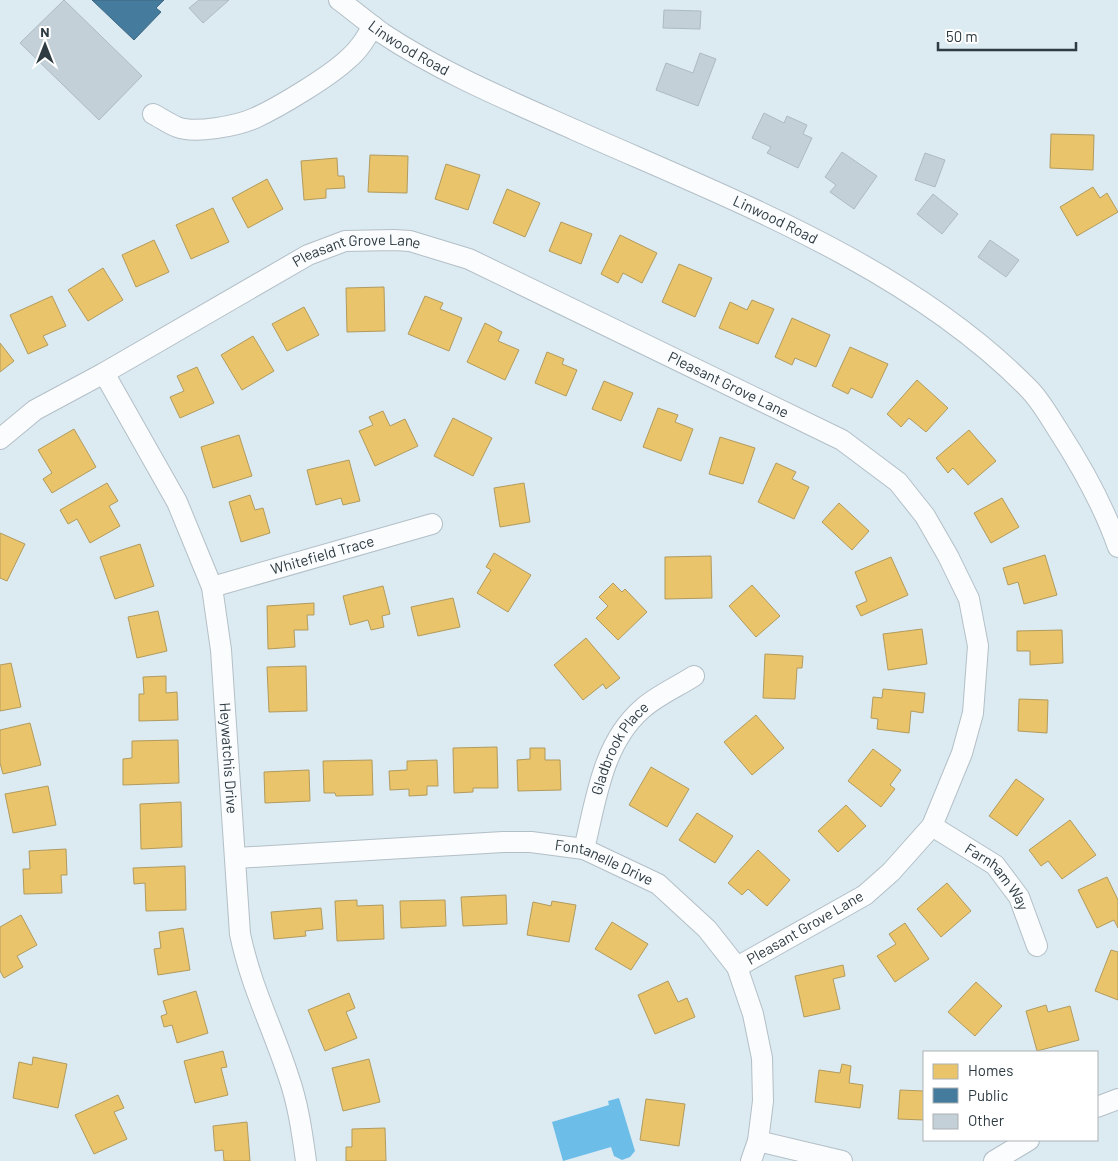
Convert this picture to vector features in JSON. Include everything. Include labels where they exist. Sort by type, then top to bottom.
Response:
[{"type":"street","name":"Linwood Road","points":[[340,0],[373,26],[431,63],[515,104],[788,225],[889,282],[947,320],[1031,391],[1084,469],[1106,513],[1118,547]]},
{"type":"street","points":[[154,114],[177,128],[191,130],[226,126],[255,118],[303,90],[348,60],[364,42],[373,26]]},
{"type":"street","name":"Pleasant Grove Lane","points":[[0,439],[36,410],[104,373],[308,255],[345,241],[394,240],[410,242],[469,259],[842,440],[898,482],[925,516],[948,556],[969,600],[978,646],[973,713],[962,753],[932,826],[891,872],[865,895],[737,966]]},
{"type":"street","name":"Heywatchis Drive","points":[[104,373],[177,502],[212,587],[221,650],[236,858],[237,909],[245,959],[251,980],[289,1075],[301,1123],[306,1161]]},
{"type":"street","name":"Whitefield Trace","points":[[212,587],[432,524]]},
{"type":"street","name":"Gladbrook Place","points":[[584,849],[604,768],[622,732],[642,708],[694,676]]},
{"type":"street","name":"Farnham Way","points":[[932,826],[971,849],[999,870],[1019,898],[1037,946]]},
{"type":"street","name":"Fontanelle Drive","points":[[236,858],[502,842],[531,842],[584,849],[658,884],[707,929],[737,966],[753,1014],[762,1058],[763,1101],[758,1141],[751,1161]]},
{"type":"street","points":[[1098,1107],[1118,1099]]},
{"type":"street","points":[[758,1141],[842,1161]]},
{"type":"street","points":[[994,1161],[1027,1141]]},
{"type":"water","points":[[619,1098],[635,1151],[630,1157],[622,1160],[614,1156],[611,1147],[563,1161],[552,1122],[609,1105],[608,1101]]},
{"type":"building: Homes","points":[[1051,134],[1094,135],[1093,170],[1050,168]]},
{"type":"building: Homes","points":[[370,155],[408,156],[407,193],[368,192]]},
{"type":"building: Homes","points":[[337,158],[338,176],[344,176],[345,188],[326,189],[326,198],[304,200],[301,161]]},
{"type":"building: Homes","points":[[446,164],[480,175],[468,210],[435,199]]},
{"type":"building: Homes","points":[[267,179],[283,209],[248,228],[232,198]]},
{"type":"building: Homes","points":[[1093,187],[1100,198],[1107,193],[1118,212],[1077,236],[1060,207]]},
{"type":"building: Homes","points":[[507,189],[540,203],[525,237],[493,223]]},
{"type":"building: Homes","points":[[213,208],[229,242],[191,259],[176,225]]},
{"type":"building: Homes","points":[[561,222],[592,234],[581,264],[549,251]]},
{"type":"building: Homes","points":[[620,235],[657,253],[642,283],[623,273],[618,283],[601,274]]},
{"type":"building: Homes","points":[[154,240],[169,272],[136,287],[122,255]]},
{"type":"building: Homes","points":[[679,264],[712,278],[695,317],[662,302]]},
{"type":"building: Homes","points":[[103,268],[123,300],[88,321],[68,290]]},
{"type":"building: Homes","points":[[384,287],[385,331],[347,332],[346,288]]},
{"type":"building: Homes","points":[[52,296],[66,326],[43,336],[48,345],[28,354],[10,315]]},
{"type":"building: Homes","points":[[425,296],[443,303],[440,309],[462,318],[449,351],[408,334]]},
{"type":"building: Homes","points":[[752,300],[774,309],[758,344],[719,328],[730,302],[747,310]]},
{"type":"building: Homes","points":[[304,307],[319,335],[287,351],[272,324]]},
{"type":"building: Homes","points":[[792,318],[830,335],[816,367],[795,358],[792,365],[775,357]]},
{"type":"building: Homes","points":[[485,323],[502,332],[498,341],[519,350],[505,380],[467,362]]},
{"type":"building: Homes","points":[[253,336],[274,371],[242,390],[221,355]]},
{"type":"building: Homes","points":[[0,343],[14,361],[0,372]]},
{"type":"building: Homes","points":[[850,347],[888,364],[872,398],[851,388],[848,394],[832,386]]},
{"type":"building: Homes","points":[[547,352],[564,359],[562,364],[577,370],[566,396],[535,383]]},
{"type":"building: Homes","points":[[197,367],[214,403],[180,418],[170,397],[184,391],[177,376]]},
{"type":"building: Homes","points":[[917,380],[948,408],[926,432],[909,418],[901,427],[887,414]]},
{"type":"building: Homes","points":[[604,381],[633,393],[621,421],[592,409]]},
{"type":"building: Homes","points":[[658,408],[678,415],[675,422],[693,429],[681,461],[643,447]]},
{"type":"building: Homes","points":[[383,411],[390,426],[405,419],[418,446],[375,466],[359,431],[373,425],[369,417]]},
{"type":"building: Homes","points":[[453,418],[492,438],[473,476],[434,456]]},
{"type":"building: Homes","points":[[74,429],[96,467],[52,493],[43,479],[52,473],[38,450]]},
{"type":"building: Homes","points":[[969,430],[996,461],[968,485],[953,468],[948,473],[936,458]]},
{"type":"building: Homes","points":[[239,435],[252,476],[213,488],[201,447]]},
{"type":"building: Homes","points":[[720,437],[755,448],[743,484],[709,474]]},
{"type":"building: Homes","points":[[349,460],[360,501],[343,505],[341,498],[316,505],[307,470]]},
{"type":"building: Homes","points":[[776,463],[796,472],[792,479],[809,487],[794,519],[758,502]]},
{"type":"building: Homes","points":[[107,483],[118,501],[109,506],[120,526],[90,543],[77,519],[68,524],[60,510]]},
{"type":"building: Homes","points":[[524,483],[530,522],[500,527],[494,488]]},
{"type":"building: Homes","points":[[250,495],[255,510],[263,508],[270,533],[241,542],[229,502]]},
{"type":"building: Homes","points":[[1002,498],[1019,527],[991,543],[974,513]]},
{"type":"building: Homes","points":[[839,503],[869,531],[852,550],[822,522]]},
{"type":"building: Homes","points":[[0,533],[25,544],[7,581],[0,578]]},
{"type":"building: Homes","points":[[140,544],[154,586],[115,599],[100,557]]},
{"type":"building: Homes","points":[[494,553],[531,575],[508,612],[477,593],[491,570],[486,567]]},
{"type":"building: Homes","points":[[1045,555],[1057,595],[1024,604],[1018,582],[1008,585],[1003,568]]},
{"type":"building: Homes","points":[[711,556],[712,598],[665,599],[665,557]]},
{"type":"building: Homes","points":[[891,557],[908,595],[861,616],[856,606],[867,601],[855,572]]},
{"type":"building: Homes","points":[[613,583],[622,592],[625,589],[647,612],[618,640],[596,618],[608,606],[599,597]]},
{"type":"building: Homes","points":[[752,585],[780,616],[756,637],[729,606]]},
{"type":"building: Homes","points":[[383,586],[390,614],[382,616],[384,627],[371,630],[368,620],[350,625],[343,596]]},
{"type":"building: Homes","points":[[453,598],[460,627],[418,636],[411,607]]},
{"type":"building: Homes","points":[[314,603],[314,615],[307,615],[308,630],[294,630],[295,647],[268,649],[267,606]]},
{"type":"building: Homes","points":[[158,611],[167,651],[137,658],[128,617]]},
{"type":"building: Homes","points":[[922,629],[927,664],[888,670],[883,634]]},
{"type":"building: Homes","points":[[1062,630],[1063,663],[1030,665],[1030,651],[1017,651],[1017,631]]},
{"type":"building: Homes","points":[[586,638],[620,678],[606,689],[603,684],[583,700],[554,665]]},
{"type":"building: Homes","points":[[765,654],[803,656],[802,668],[797,668],[795,699],[763,698]]},
{"type":"building: Homes","points":[[11,663],[21,707],[0,711],[0,665]]},
{"type":"building: Homes","points":[[306,666],[307,711],[269,712],[267,667]]},
{"type":"building: Homes","points":[[166,676],[166,693],[177,692],[178,720],[139,721],[139,694],[144,694],[143,677]]},
{"type":"building: Homes","points":[[883,689],[925,693],[923,713],[911,711],[909,733],[877,729],[878,719],[871,718],[873,697],[882,698]]},
{"type":"building: Homes","points":[[1019,699],[1048,700],[1047,733],[1018,731]]},
{"type":"building: Homes","points":[[756,715],[784,748],[752,775],[724,742]]},
{"type":"building: Homes","points":[[30,723],[41,765],[3,774],[0,763],[0,730]]},
{"type":"building: Homes","points":[[178,740],[179,783],[123,785],[123,759],[132,758],[132,741]]},
{"type":"building: Homes","points":[[497,747],[498,788],[473,788],[473,792],[454,793],[453,748]]},
{"type":"building: Homes","points":[[530,748],[545,748],[545,760],[560,760],[561,790],[518,791],[517,760],[530,759]]},
{"type":"building: Homes","points":[[873,749],[901,770],[890,785],[895,789],[881,807],[848,781]]},
{"type":"building: Homes","points":[[372,760],[373,795],[336,796],[335,793],[324,793],[323,761]]},
{"type":"building: Homes","points":[[437,760],[438,786],[427,786],[427,795],[409,796],[409,789],[390,790],[389,771],[407,770],[407,761]]},
{"type":"building: Homes","points":[[651,767],[689,789],[667,827],[629,805]]},
{"type":"building: Homes","points":[[309,770],[310,801],[265,803],[264,772]]},
{"type":"building: Homes","points":[[1016,779],[1044,799],[1017,836],[989,816]]},
{"type":"building: Homes","points":[[48,786],[56,825],[13,833],[5,794]]},
{"type":"building: Homes","points":[[181,802],[182,847],[141,849],[140,804]]},
{"type":"building: Homes","points":[[846,805],[866,826],[838,852],[818,831]]},
{"type":"building: Homes","points":[[697,813],[733,836],[715,863],[679,840]]},
{"type":"building: Homes","points":[[1070,820],[1096,855],[1062,879],[1048,861],[1041,866],[1029,850]]},
{"type":"building: Homes","points":[[66,849],[67,875],[61,875],[62,893],[24,894],[23,869],[30,869],[29,851]]},
{"type":"building: Homes","points":[[758,850],[790,880],[767,906],[748,889],[742,895],[728,883]]},
{"type":"building: Homes","points":[[185,866],[186,910],[146,911],[145,883],[134,884],[133,868]]},
{"type":"building: Homes","points":[[1107,877],[1118,900],[1118,928],[1114,920],[1097,928],[1078,890]]},
{"type":"building: Homes","points":[[947,883],[971,911],[941,937],[917,909]]},
{"type":"building: Homes","points":[[506,895],[507,924],[463,926],[461,897]]},
{"type":"building: Homes","points":[[357,900],[357,906],[383,905],[384,939],[337,941],[335,901]]},
{"type":"building: Homes","points":[[445,900],[446,926],[401,928],[400,901]]},
{"type":"building: Homes","points":[[552,901],[576,905],[569,942],[527,935],[533,902],[551,906]]},
{"type":"building: Homes","points":[[321,908],[323,929],[305,931],[306,936],[274,939],[271,912]]},
{"type":"building: Homes","points":[[21,915],[37,945],[17,956],[23,967],[4,978],[0,971],[0,927]]},
{"type":"building: Homes","points":[[612,922],[648,944],[631,970],[595,949]]},
{"type":"building: Homes","points":[[905,923],[929,959],[895,982],[877,956],[896,944],[889,934]]},
{"type":"building: Homes","points":[[183,928],[190,970],[158,975],[154,949],[161,948],[159,932]]},
{"type":"building: Homes","points":[[1111,950],[1118,952],[1118,1000],[1095,991]]},
{"type":"building: Homes","points":[[843,965],[845,976],[833,979],[840,1009],[804,1017],[795,976]]},
{"type":"building: Homes","points":[[668,981],[678,1002],[687,998],[695,1017],[655,1034],[638,995]]},
{"type":"building: Homes","points":[[976,982],[1002,1006],[975,1036],[948,1012]]},
{"type":"building: Homes","points":[[196,991],[208,1033],[177,1043],[172,1025],[164,1027],[161,1016],[167,1014],[163,1001]]},
{"type":"building: Homes","points":[[349,993],[355,1008],[346,1012],[357,1038],[325,1051],[308,1010]]},
{"type":"building: Homes","points":[[1046,1005],[1048,1012],[1070,1006],[1079,1040],[1037,1051],[1026,1011]]},
{"type":"building: Homes","points":[[223,1051],[227,1067],[221,1068],[228,1095],[195,1103],[184,1061]]},
{"type":"building: Homes","points":[[33,1057],[67,1064],[58,1108],[13,1098],[19,1062],[32,1065]]},
{"type":"building: Homes","points":[[369,1059],[380,1102],[343,1111],[332,1068]]},
{"type":"building: Homes","points":[[842,1064],[851,1066],[849,1083],[863,1085],[860,1108],[815,1102],[819,1070],[840,1073]]},
{"type":"building: Homes","points":[[900,1090],[923,1091],[923,1120],[898,1119]]},
{"type":"building: Homes","points":[[118,1095],[124,1108],[114,1112],[127,1139],[94,1154],[75,1115]]},
{"type":"building: Homes","points":[[646,1099],[685,1104],[679,1146],[640,1140]]},
{"type":"building: Homes","points":[[247,1122],[250,1161],[224,1161],[223,1150],[215,1151],[213,1126]]},
{"type":"building: Homes","points":[[385,1128],[386,1161],[346,1161],[346,1147],[352,1147],[352,1129]]},
{"type":"building: Public","points":[[92,0],[164,0],[156,8],[161,12],[134,40]]},
{"type":"building: Other","points":[[64,0],[142,76],[99,120],[20,43]]},
{"type":"building: Other","points":[[199,0],[229,0],[203,23],[189,8]]},
{"type":"building: Other","points":[[664,10],[701,11],[700,29],[663,28]]},
{"type":"building: Other","points":[[700,53],[716,59],[698,106],[656,90],[666,63],[693,73]]},
{"type":"building: Other","points":[[764,113],[784,123],[787,116],[807,125],[803,134],[812,138],[798,168],[767,153],[771,147],[752,138]]},
{"type":"building: Other","points":[[842,152],[877,176],[854,209],[830,192],[836,185],[825,177]]},
{"type":"building: Other","points":[[925,153],[945,160],[935,187],[915,180]]},
{"type":"building: Other","points":[[933,194],[958,214],[942,234],[917,214]]},
{"type":"building: Other","points":[[990,240],[1019,260],[1006,277],[978,257]]}]
